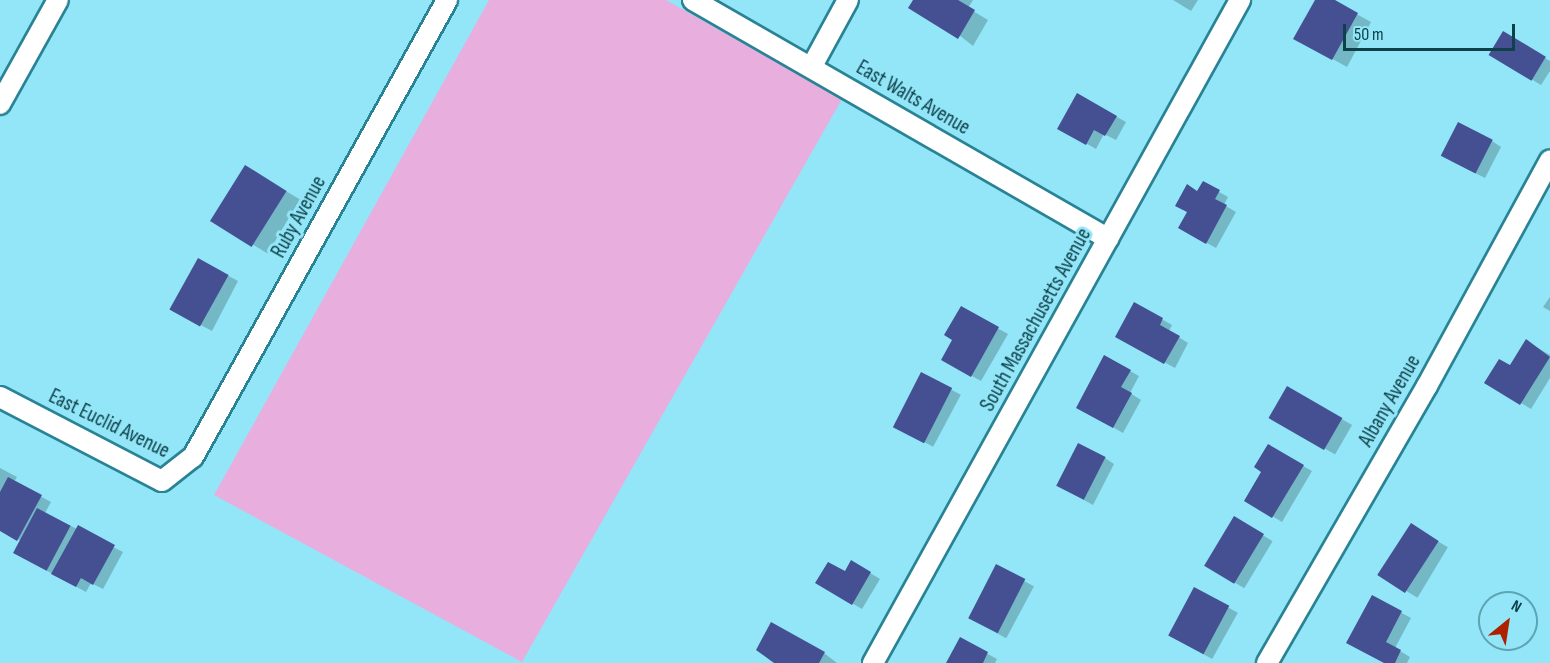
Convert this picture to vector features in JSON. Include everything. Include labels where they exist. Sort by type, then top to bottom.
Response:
[{"type":"street","points":[[0,104],[58,0]]},
{"type":"street","name":"Ruby Avenue","points":[[193,457],[447,0]]},
{"type":"street","name":"East Walts Avenue","points":[[693,0],[812,66],[1108,239]]},
{"type":"street","points":[[812,66],[848,0]]},
{"type":"street","name":"South Massachusetts Avenue","points":[[873,663],[1240,0]]},
{"type":"street","name":"Albany Avenue","points":[[1266,663],[1427,386],[1550,160]]},
{"type":"street","name":"East Euclid Avenue","points":[[0,397],[162,481],[193,457]]},
{"type":"shaded area","points":[[489,0],[666,0],[842,99],[522,662],[214,495]]},
{"type":"building","points":[[913,0],[958,0],[975,10],[958,39],[908,8]]},
{"type":"building","points":[[1315,0],[1335,0],[1358,13],[1332,60],[1293,39]]},
{"type":"building","points":[[1503,31],[1546,57],[1531,81],[1489,55]]},
{"type":"building","points":[[1077,93],[1117,116],[1105,136],[1094,130],[1086,145],[1057,129]]},
{"type":"building","points":[[1458,122],[1493,140],[1475,174],[1441,156]]},
{"type":"building","points":[[245,165],[287,191],[252,247],[210,221]]},
{"type":"building","points":[[1203,181],[1220,190],[1215,199],[1227,205],[1206,244],[1178,228],[1187,212],[1175,206],[1187,184],[1197,191]]},
{"type":"building","points":[[198,258],[229,275],[200,327],[169,310]]},
{"type":"building","points":[[1134,302],[1163,318],[1160,325],[1180,336],[1164,364],[1115,337]]},
{"type":"building","points":[[961,306],[999,327],[971,377],[941,360],[952,340],[944,335]]},
{"type":"building","points":[[1526,339],[1550,357],[1520,405],[1484,383],[1499,359],[1510,365]]},
{"type":"building","points":[[1104,355],[1131,370],[1121,387],[1132,393],[1113,428],[1076,408]]},
{"type":"building","points":[[921,372],[952,388],[924,443],[893,427]]},
{"type":"building","points":[[1287,386],[1342,418],[1324,450],[1268,418]]},
{"type":"building","points":[[1078,443],[1106,457],[1084,500],[1056,486]]},
{"type":"building","points":[[1268,444],[1304,465],[1272,518],[1244,501],[1261,472],[1254,467]]},
{"type":"building","points":[[8,477],[42,495],[17,541],[0,531],[0,492]]},
{"type":"building","points":[[37,508],[71,526],[47,571],[13,553]]},
{"type":"building","points":[[1234,516],[1264,534],[1234,584],[1204,566]]},
{"type":"building","points":[[1411,523],[1439,541],[1405,593],[1377,575]]},
{"type":"building","points":[[78,525],[115,545],[93,585],[81,578],[76,587],[51,574]]},
{"type":"building","points":[[851,560],[871,572],[852,605],[815,583],[828,562],[845,571]]},
{"type":"building","points":[[996,564],[1025,579],[998,633],[968,618]]},
{"type":"building","points":[[1194,587],[1229,606],[1203,654],[1168,636]]},
{"type":"building","points":[[1372,595],[1402,611],[1386,642],[1401,650],[1395,663],[1384,663],[1346,643]]},
{"type":"building","points":[[771,622],[825,652],[819,663],[774,663],[756,650]]},
{"type":"building","points":[[960,637],[988,652],[983,663],[946,663]]}]
